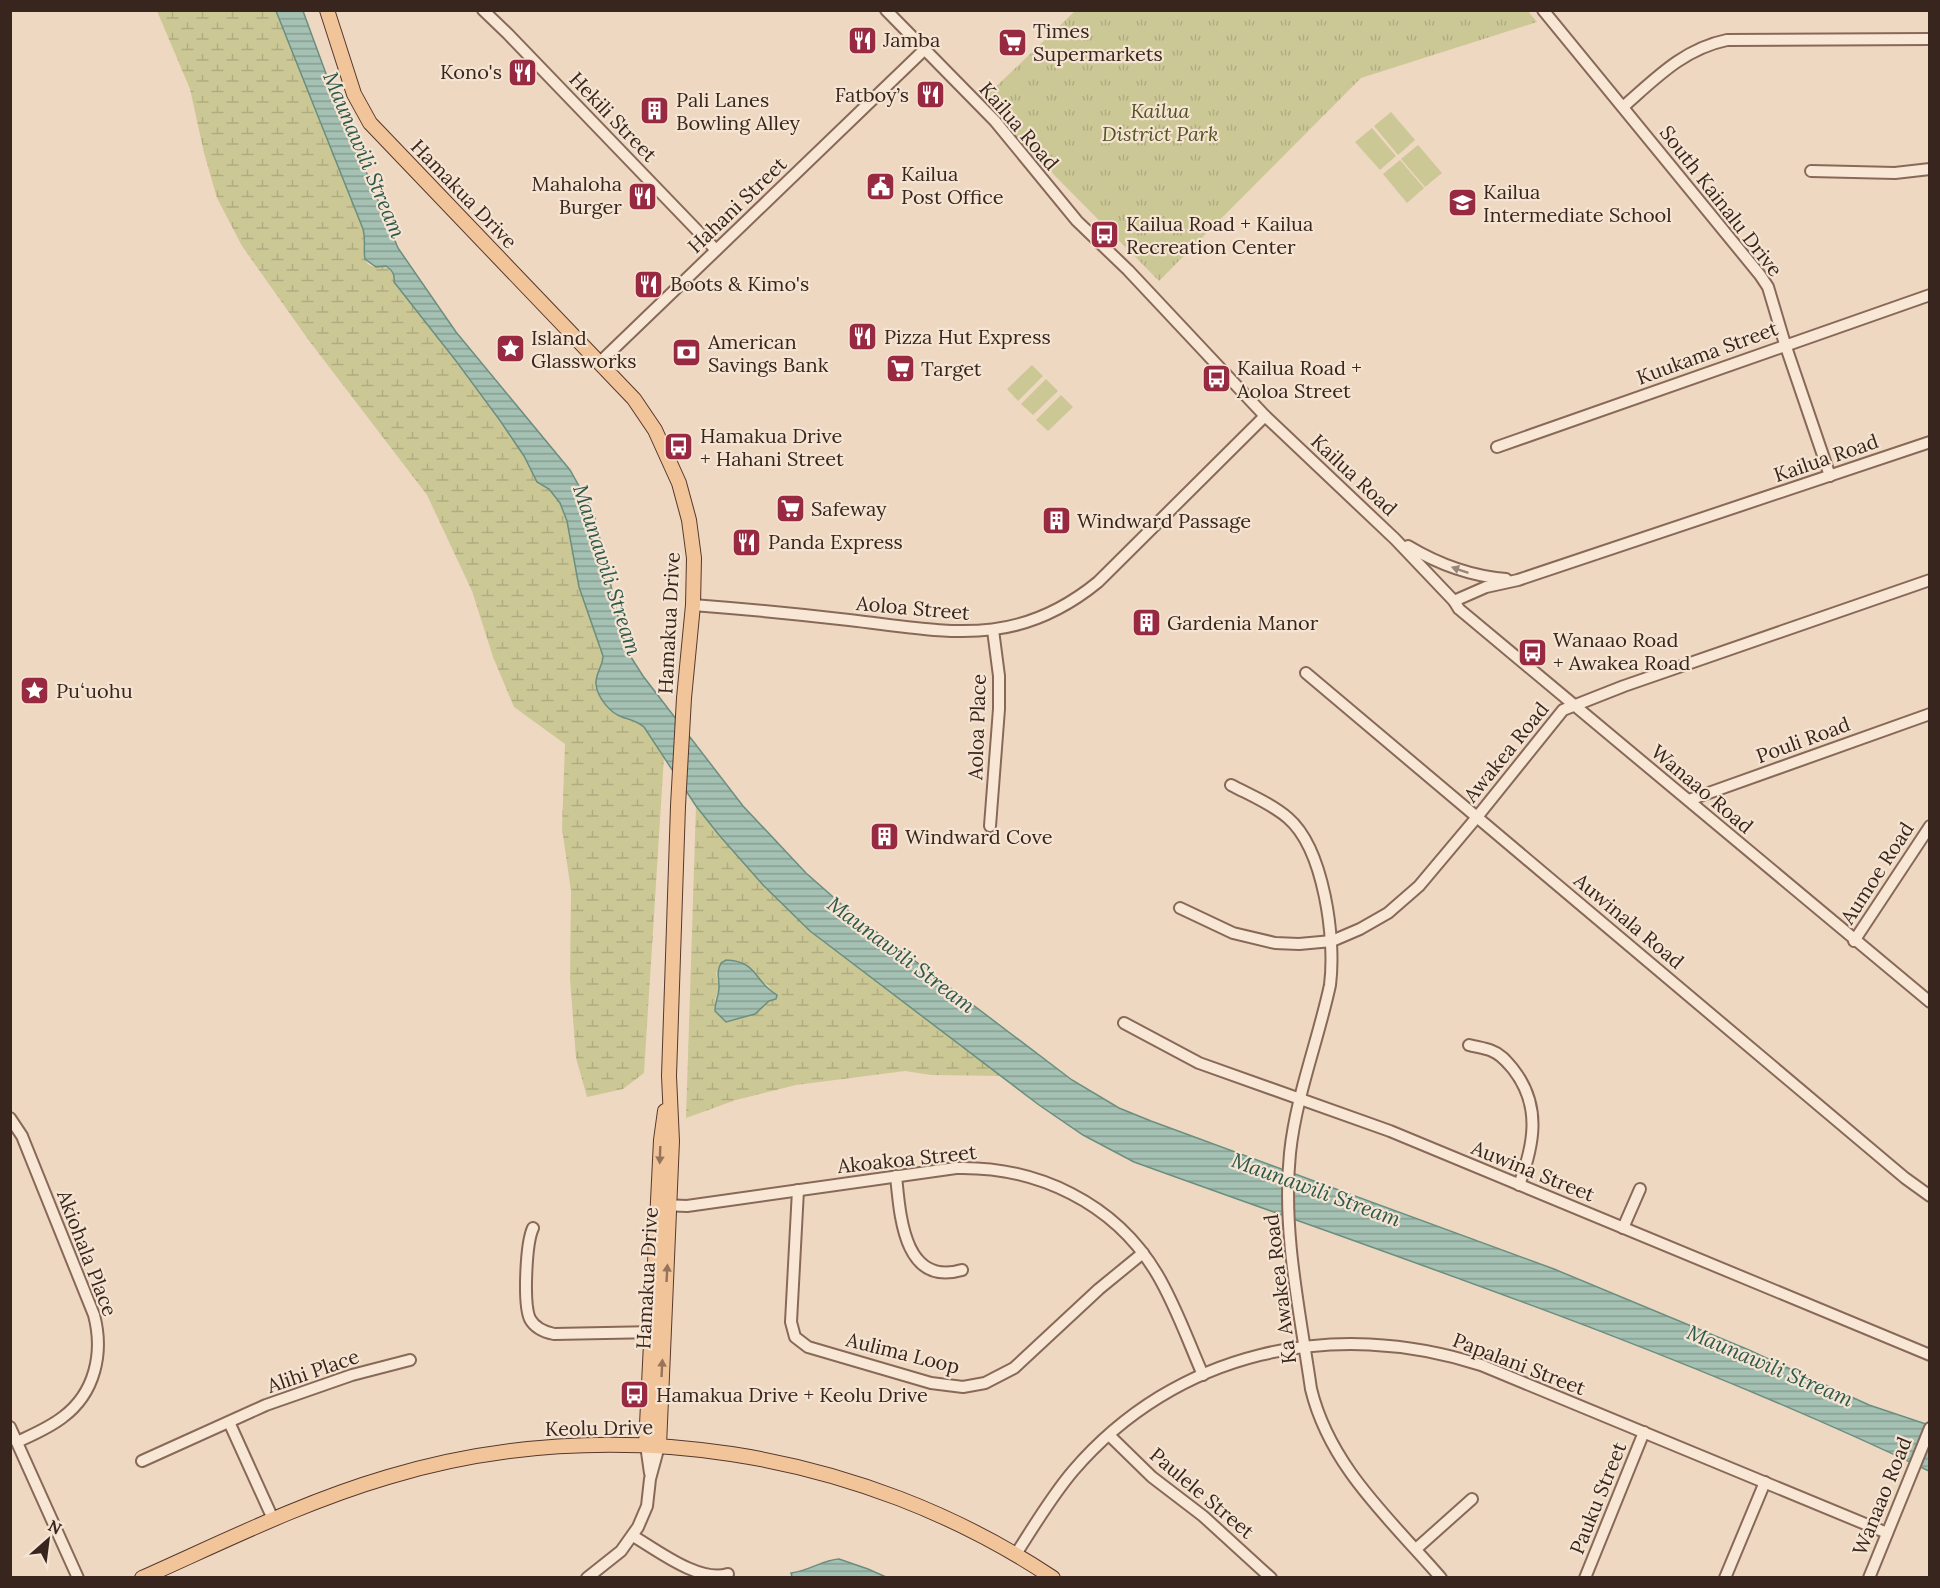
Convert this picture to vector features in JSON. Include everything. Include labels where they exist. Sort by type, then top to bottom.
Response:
[{"type":"main road","name":"Hamakua Drive","points":[[327,10],[354,94],[370,123],[622,385],[645,415],[672,465],[685,501],[692,539],[695,577],[684,698],[678,806],[669,1076],[661,1140],[664,1205],[652,1446]]},
{"type":"main road","name":"Keolu Drive","points":[[142,1578],[273,1519],[357,1486],[410,1471],[511,1451],[551,1447],[652,1446],[753,1457],[852,1482],[938,1515],[1016,1554],[1053,1578]]},
{"type":"street","name":"Hekili Street","points":[[483,10],[716,250]]},
{"type":"street","name":"Kailua Road","points":[[886,10],[995,122],[1077,221],[1128,270],[1265,416],[1395,539],[1454,601],[1486,587],[1518,580],[1929,442]]},
{"type":"street","name":"South Kainalu Drive","points":[[1543,10],[1767,286],[1830,476]]},
{"type":"street","points":[[1623,107],[1680,58],[1715,42],[1738,38],[1929,39]]},
{"type":"street","name":"Hahani Street","points":[[600,362],[924,50]]},
{"type":"street","points":[[1811,171],[1895,173],[1929,169]]},
{"type":"street","name":"Kuukama Street","points":[[1497,447],[1929,295]]},
{"type":"street","name":"Aoloa Street","points":[[693,605],[772,611],[948,632],[1012,627],[1043,617],[1085,592],[1177,505],[1265,416]]},
{"type":"street","points":[[1395,539],[1430,560],[1472,574],[1518,580]]},
{"type":"street","name":"Awakea Road","points":[[1180,908],[1215,926],[1250,939],[1299,944],[1332,941],[1378,920],[1399,905],[1419,886],[1563,710],[1929,580]]},
{"type":"street","name":"Wanaao Road","points":[[1454,601],[1459,609],[1929,1002]]},
{"type":"street","name":"Aoloa Place","points":[[990,826],[999,709],[999,676],[993,630]]},
{"type":"street","name":"Auwinala Road","points":[[1306,674],[1929,1196]]},
{"type":"street","name":"Pouli Road","points":[[1689,800],[1929,714]]},
{"type":"street","name":"Ka Awakea Road","points":[[1232,785],[1288,818],[1308,843],[1315,860],[1332,941],[1330,985],[1300,1098],[1290,1155],[1288,1221],[1311,1389],[1316,1410],[1330,1443],[1355,1479],[1441,1578]]},
{"type":"street","name":"Aumoe Road","points":[[1854,941],[1929,826]]},
{"type":"street","name":"Auwina Street","points":[[1124,1023],[1199,1063],[1390,1131],[1929,1355]]},
{"type":"street","points":[[1469,1045],[1493,1051],[1503,1057],[1519,1077],[1526,1092],[1533,1132],[1529,1159],[1519,1185]]},
{"type":"street","name":"Akiohala Place","points":[[10,1118],[20,1130],[94,1315],[99,1346],[93,1376],[78,1403],[54,1424],[17,1442]]},
{"type":"street","name":"Akoakoa Street","points":[[664,1205],[687,1206],[896,1176],[973,1168],[1007,1171],[1041,1179],[1072,1193],[1100,1211],[1125,1233],[1143,1254],[1165,1288],[1203,1375]]},
{"type":"street","points":[[896,1176],[903,1231],[910,1248],[920,1261],[933,1271],[946,1273],[962,1270]]},
{"type":"street","points":[[1623,1228],[1640,1189]]},
{"type":"street","name":"Aulima Loop","points":[[798,1190],[791,1322],[795,1337],[808,1347],[942,1385],[974,1386],[1005,1374],[1022,1361],[1099,1288],[1143,1254]]},
{"type":"street","points":[[533,1228],[527,1247],[527,1309],[531,1320],[538,1328],[554,1334],[658,1332]]},
{"type":"street","name":"Papalani Street","points":[[1016,1554],[1059,1489],[1089,1454],[1109,1435],[1163,1395],[1203,1375],[1249,1358],[1305,1346],[1365,1343],[1412,1347],[1480,1365],[1887,1533]]},
{"type":"street","name":"Alihi Place","points":[[142,1461],[266,1405],[322,1384],[410,1359]]},
{"type":"street","points":[[229,1422],[273,1519]]},
{"type":"street","points":[[10,1427],[78,1578]]},
{"type":"street","name":"Wanaao Road","points":[[1869,1578],[1929,1428]]},
{"type":"street","name":"Pauku Street","points":[[1585,1578],[1644,1432]]},
{"type":"street","name":"Paulele Street","points":[[1109,1435],[1152,1477],[1203,1516],[1271,1578]]},
{"type":"street","name":"Hamakua Drive","points":[[587,1578],[614,1557],[633,1536],[647,1506],[652,1446]]},
{"type":"street","points":[[1725,1578],[1765,1482]]},
{"type":"street","points":[[1416,1549],[1472,1498]]},
{"type":"street","points":[[633,1536],[699,1573],[712,1576],[728,1574]]},
{"type":"green space","name":"Kailua District Park","points":[[1527,10],[1537,22],[1361,78],[1159,281],[981,101],[1075,11]]},
{"type":"green space","points":[[157,11],[276,11],[363,229],[364,255],[368,264],[391,270],[429,326],[519,448],[537,482],[549,489],[560,503],[567,521],[579,587],[603,656],[596,680],[599,694],[606,705],[616,713],[643,726],[664,757],[644,1073],[623,1089],[587,1097],[576,1058],[570,979],[571,891],[562,828],[565,744],[514,707],[493,657],[472,591],[427,495],[310,342],[242,246],[217,198],[190,89]]},
{"type":"green space","points":[[1391,112],[1415,140],[1398,155],[1374,126]]},
{"type":"green space","points":[[1372,128],[1396,156],[1380,170],[1355,142]]},
{"type":"green space","points":[[1418,145],[1442,173],[1425,187],[1401,159]]},
{"type":"green space","points":[[1400,160],[1424,188],[1407,203],[1383,174]]},
{"type":"green space","points":[[1032,365],[1043,376],[1018,401],[1007,389]]},
{"type":"green space","points":[[1046,379],[1058,391],[1033,415],[1021,404]]},
{"type":"green space","points":[[1061,395],[1073,407],[1048,431],[1036,420]]},
{"type":"green space","points":[[696,806],[741,860],[810,931],[1003,1076],[931,1075],[905,1071],[796,1085],[736,1100],[686,1118]],"holes":[[[726,960],[731,960],[750,970],[760,981],[768,985],[772,992],[760,1010],[726,1022],[715,1000],[719,988],[716,973]]]},
{"type":"water","name":"Maunawili Stream","points":[[276,11],[303,11],[332,90],[398,248],[456,332],[570,470],[588,502],[595,518],[622,633],[629,654],[643,676],[743,806],[806,873],[849,911],[1072,1080],[1119,1108],[1554,1269],[1749,1350],[1869,1405],[1929,1425],[1929,1471],[1734,1384],[1635,1345],[1436,1270],[1134,1162],[1083,1135],[1039,1105],[810,931],[763,885],[719,835],[696,806],[644,727],[617,715],[602,699],[596,680],[603,656],[579,587],[567,521],[560,503],[549,489],[537,482],[524,456],[501,422],[394,282],[391,271],[386,266],[376,267],[365,259],[363,229]]},
{"type":"water","points":[[726,960],[736,961],[750,968],[777,995],[776,999],[769,1001],[755,1014],[726,1022],[715,1011],[719,990],[719,970],[721,963]]},
{"type":"water","points":[[839,1559],[886,1577],[792,1577],[791,1573]]},
{"type":"place","name":"Jamba","points":[[862,40]]},
{"type":"place","name":"Times Supermarkets","points":[[1012,42]]},
{"type":"place","name":"Kono's","points":[[523,72]]},
{"type":"place","name":"Fatboy’s","points":[[930,95]]},
{"type":"place","name":"Pali Lanes Bowling Alley","points":[[655,111]]},
{"type":"place","name":"Kailua Post Office","points":[[880,186]]},
{"type":"place","name":"Mahaloha Burger","points":[[643,196]]},
{"type":"place","name":"Kailua Intermediate School","points":[[1462,203]]},
{"type":"place","name":"Kailua Road + Kailua Recreation Center","points":[[1105,235]]},
{"type":"place","name":"Boots & Kimo's","points":[[649,284]]},
{"type":"place","name":"Pizza Hut Express","points":[[863,337]]},
{"type":"place","name":"Island Glassworks","points":[[510,349]]},
{"type":"place","name":"American Savings Bank","points":[[687,353]]},
{"type":"place","name":"Target","points":[[900,369]]},
{"type":"place","name":"Kailua Road + Aoloa Street","points":[[1216,379]]},
{"type":"place","name":"Hamakua Drive + Hahani Street","points":[[679,447]]},
{"type":"place","name":"Safeway","points":[[790,509]]},
{"type":"place","name":"Windward Passage","points":[[1056,521]]},
{"type":"place","name":"Panda Express","points":[[747,542]]},
{"type":"place","name":"Gardenia Manor","points":[[1146,623]]},
{"type":"place","name":"Wanaao Road + Awakea Road","points":[[1532,652]]},
{"type":"place","name":"Puʻuohu","points":[[35,691]]},
{"type":"place","name":"Windward Cove","points":[[884,837]]},
{"type":"place","name":"Hamakua Drive + Keolu Drive","points":[[635,1395]]}]
